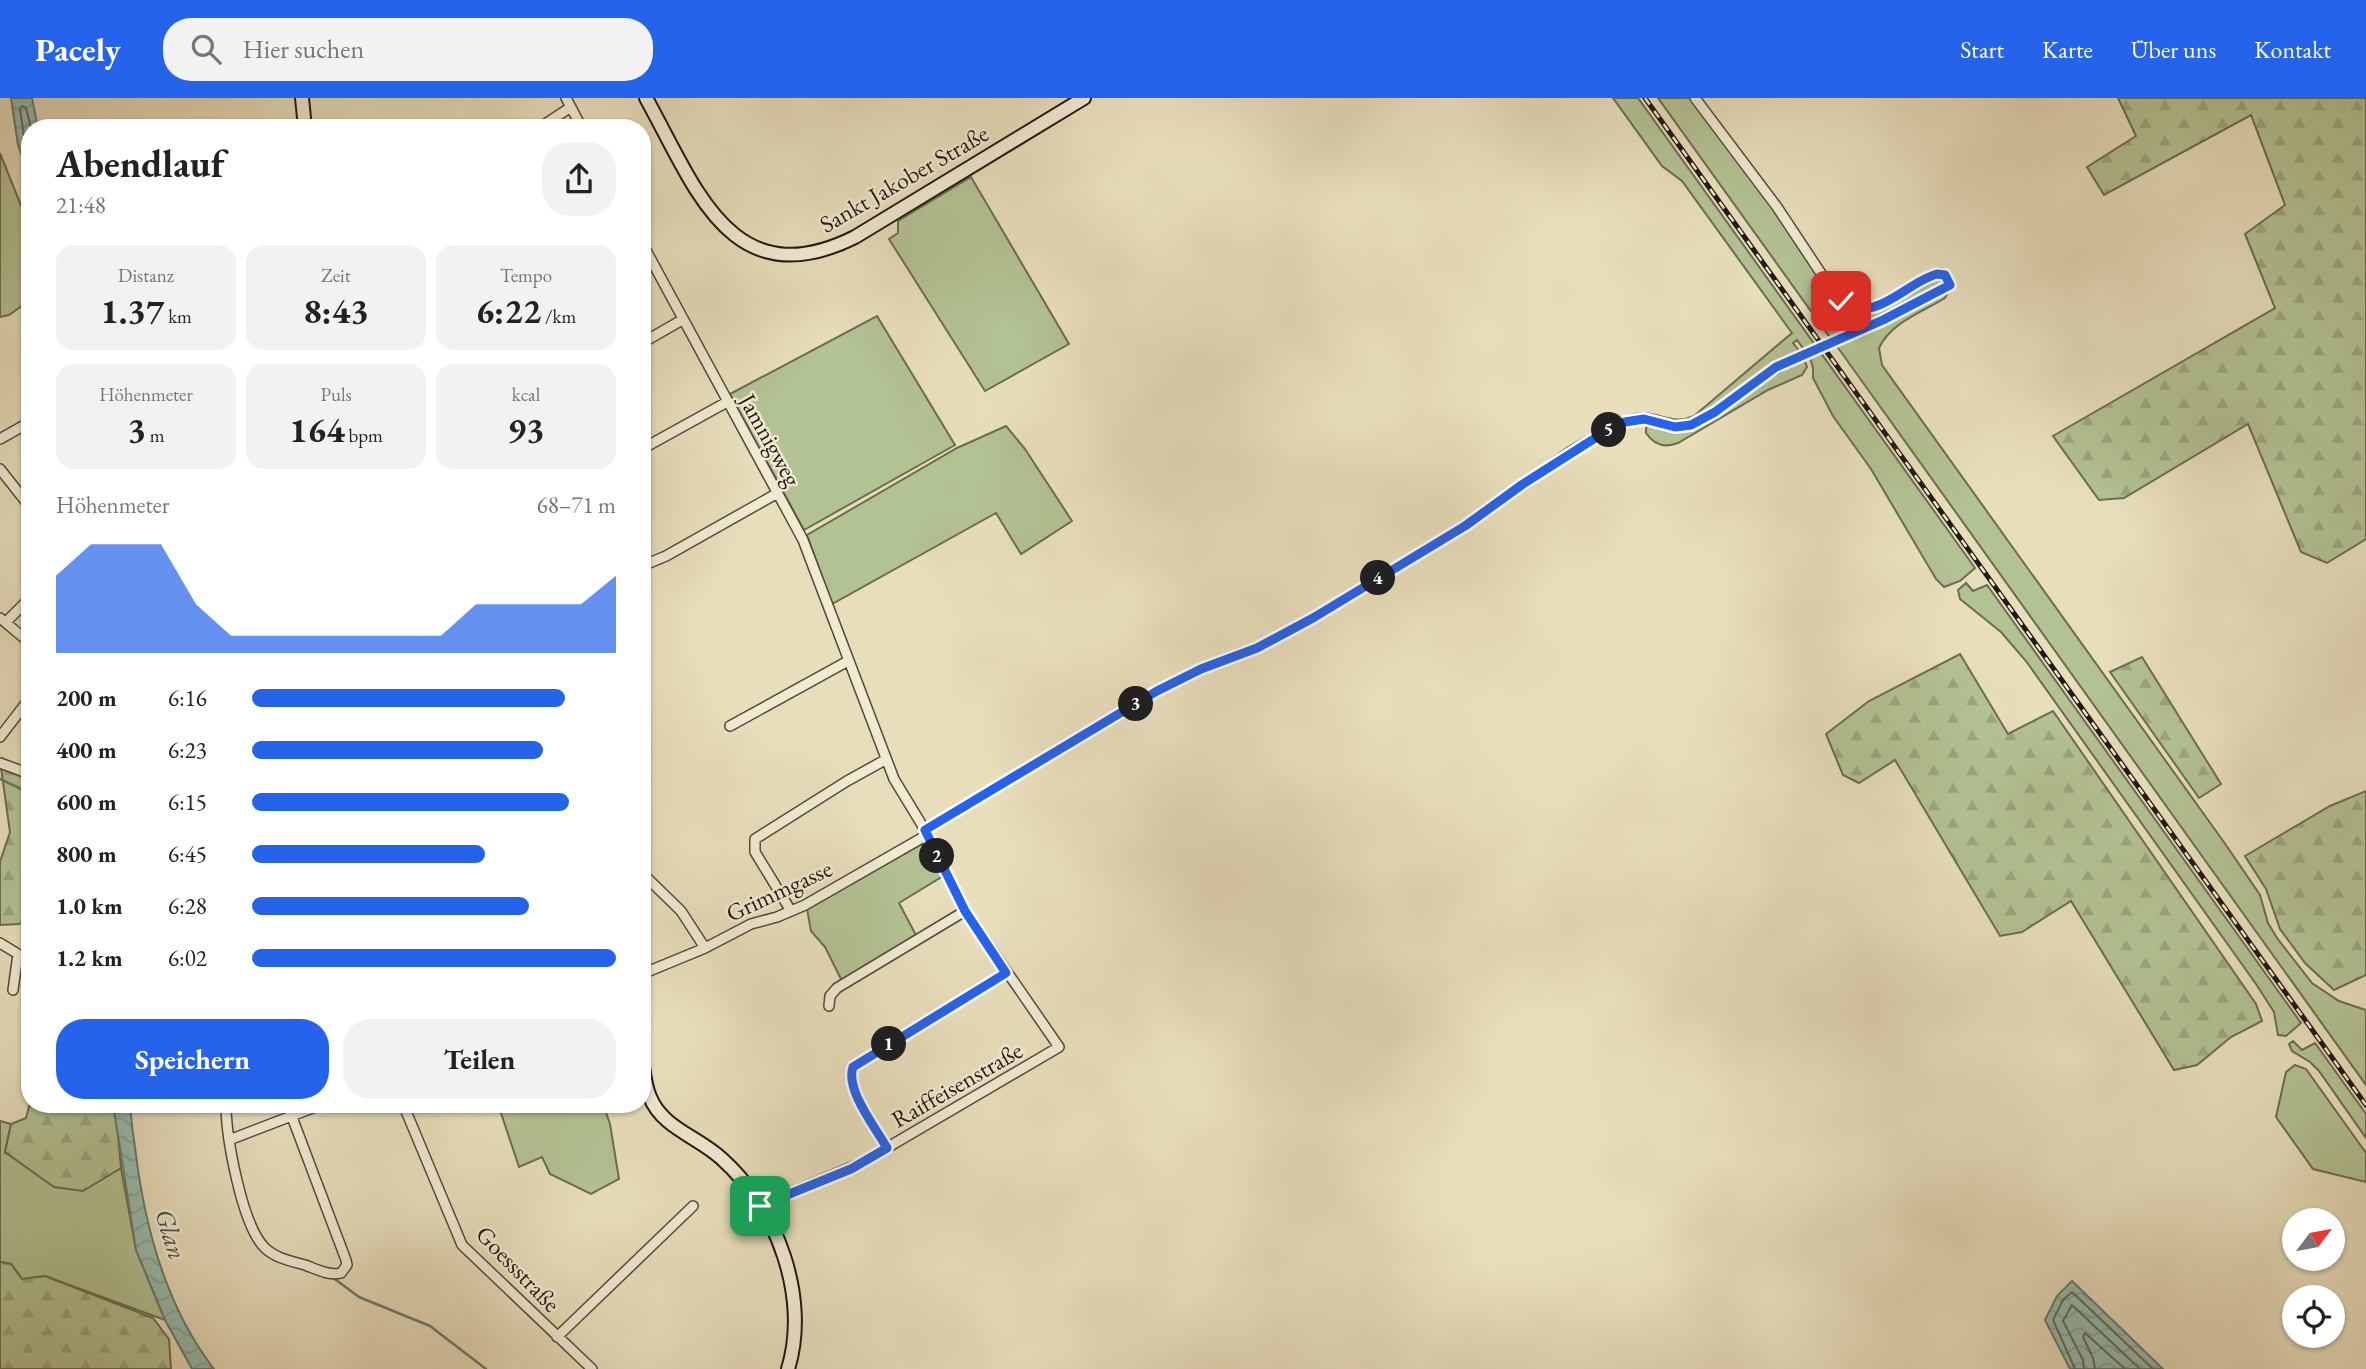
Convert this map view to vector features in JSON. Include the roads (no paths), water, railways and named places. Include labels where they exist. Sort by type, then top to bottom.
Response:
[{"type":"main road","points":[[302,98],[305,119]]},
{"type":"main road","name":"Sankt Jakober Straße","points":[[646,98],[700,194],[725,228],[756,248],[797,256],[836,247],[855,237],[1084,98]]},
{"type":"main road","points":[[651,1099],[657,1110],[672,1125],[724,1160],[760,1206],[780,1246],[791,1285],[796,1333],[788,1369]]},
{"type":"street","points":[[566,98],[577,119]]},
{"type":"street","name":"Grimmgasse","points":[[651,970],[705,948],[751,924],[790,911],[926,833],[1157,691],[1201,669],[1257,648],[1313,618],[1465,526],[1523,484],[1611,428],[1625,422],[1644,419],[1675,427],[1691,425],[1715,412],[1765,375],[1791,360],[1860,330],[1950,285],[1945,275],[1937,274],[1876,306],[1857,308],[1844,303],[1832,290],[1777,207],[1695,98]]},
{"type":"street","points":[[553,119],[571,107]]},
{"type":"street","name":"Jamnigweg","points":[[651,260],[803,540],[894,779],[926,833],[965,911],[1059,1047]]},
{"type":"street","points":[[651,338],[682,320]]},
{"type":"street","points":[[651,444],[727,401]]},
{"type":"street","points":[[0,439],[21,427]]},
{"type":"street","points":[[0,469],[21,496]]},
{"type":"street","points":[[651,562],[776,494]]},
{"type":"street","points":[[21,605],[3,620],[21,635]]},
{"type":"street","points":[[730,726],[848,662]]},
{"type":"street","points":[[0,737],[21,710]]},
{"type":"street","points":[[790,911],[755,852],[755,839],[885,760]]},
{"type":"street","points":[[0,763],[21,771]]},
{"type":"street","points":[[651,882],[681,911],[705,948]]},
{"type":"street","points":[[829,1006],[830,996],[838,988],[965,911]]},
{"type":"street","points":[[0,943],[18,954],[13,990]]},
{"type":"street","points":[[887,1148],[858,1099],[850,1076],[853,1067],[1006,973]]},
{"type":"street","name":"Raiffeisenstraße","points":[[760,1206],[851,1169],[1059,1047]]},
{"type":"street","points":[[227,1113],[229,1140],[251,1224],[265,1248],[278,1257],[329,1273],[341,1273],[346,1260],[292,1117]]},
{"type":"street","points":[[229,1140],[302,1113]]},
{"type":"street","name":"Goessstraße","points":[[407,1113],[463,1245],[592,1369]]},
{"type":"street","points":[[557,1337],[693,1206]]},
{"type":"water","points":[[11,98],[32,98],[36,119],[21,119],[21,153]]},
{"type":"water","points":[[114,1113],[131,1113],[144,1205],[160,1264],[183,1319],[214,1369],[192,1369],[165,1320],[136,1250]]},
{"type":"water","points":[[2072,1281],[2163,1369],[2070,1369],[2045,1320],[2057,1296]]},
{"type":"waterway","points":[[0,779],[21,789]]},
{"type":"waterway","points":[[332,1277],[359,1297],[430,1326],[486,1369]]},
{"type":"railway","points":[[1645,98],[2366,1105]]},
{"type":"water label","name":"Glan","points":[[171,1234]]}]
